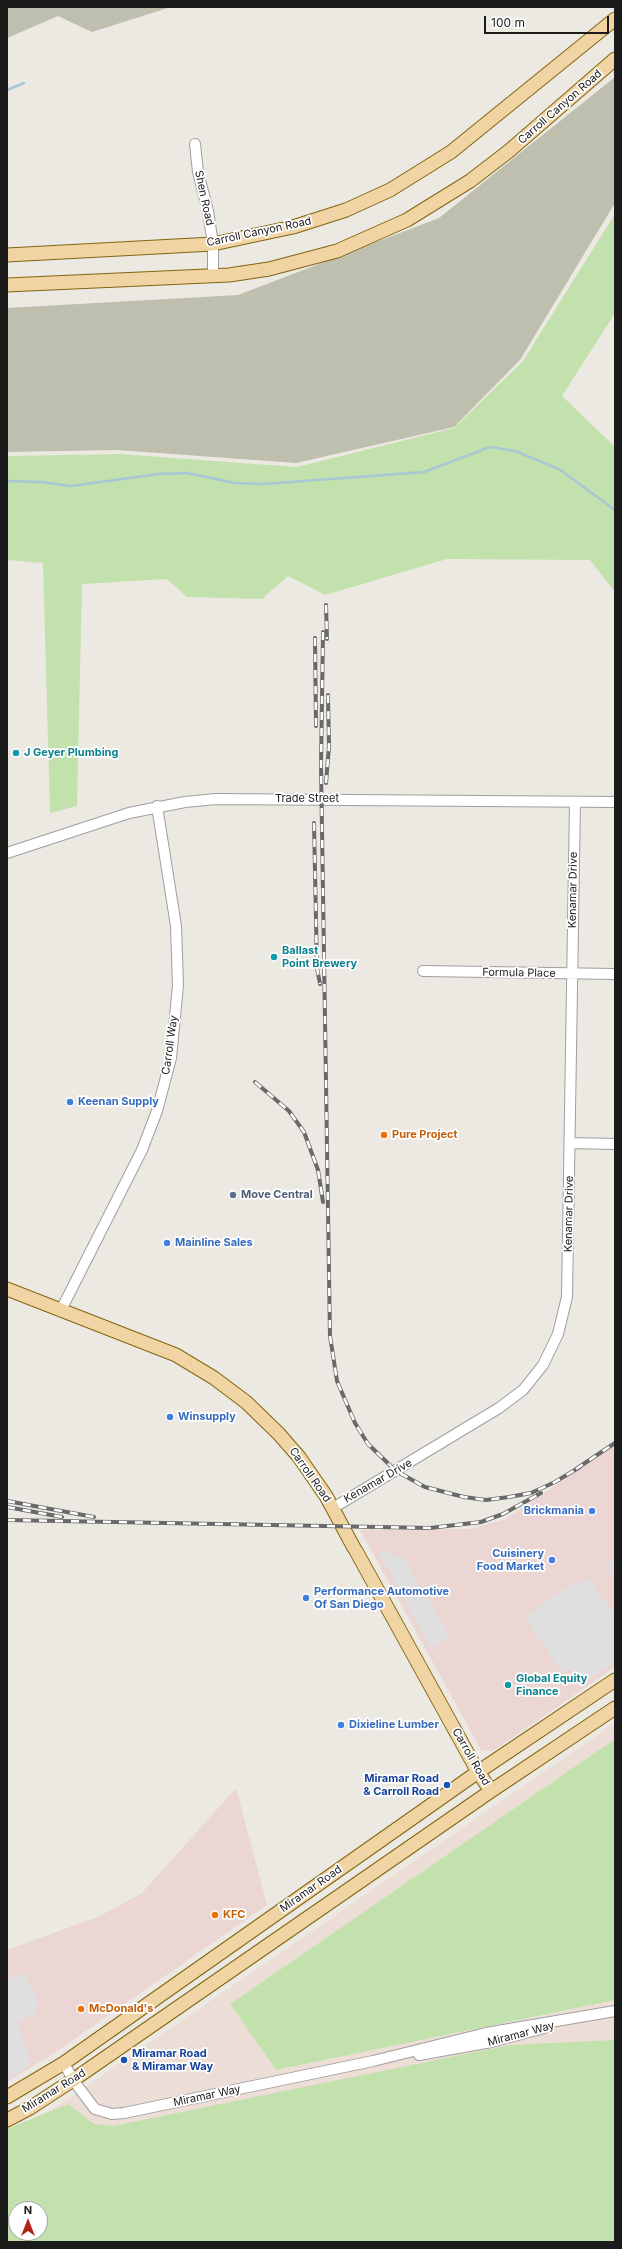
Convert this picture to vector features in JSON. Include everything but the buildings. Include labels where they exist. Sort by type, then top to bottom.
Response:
[{"type":"main road","name":"Carroll Canyon Road","points":[[7,255],[213,244],[293,227],[346,210],[390,190],[451,152],[615,19]]},
{"type":"main road","name":"Carroll Canyon Road","points":[[7,285],[213,277],[269,270],[337,251],[407,220],[443,199],[509,151],[615,60]]},
{"type":"main road","name":"Carroll Road","points":[[7,1289],[176,1355],[214,1378],[246,1402],[280,1434],[303,1463],[333,1508],[478,1772],[491,1791]]},
{"type":"main road","name":"Miramar Road","points":[[7,2097],[64,2063],[478,1772],[615,1680]]},
{"type":"main road","name":"Miramar Road","points":[[7,2120],[30,2108],[73,2080],[491,1791],[615,1708]]},
{"type":"street","name":"Shen Road","points":[[195,144],[198,172],[208,211],[213,244],[213,277]]},
{"type":"street","name":"Trade Street","points":[[7,853],[129,813],[157,806],[216,799],[615,802]]},
{"type":"street","name":"Kenamar Drive","points":[[333,1508],[499,1408],[523,1390],[543,1365],[558,1334],[567,1297],[575,802]]},
{"type":"street","name":"Carroll Way","points":[[61,1310],[142,1150],[157,1112],[171,1058],[178,985],[176,926],[157,806]]},
{"type":"street","name":"Formula Place","points":[[423,971],[615,974]]},
{"type":"street","points":[[570,1143],[615,1144]]},
{"type":"street","name":"Miramar Way","points":[[64,2063],[73,2080],[95,2109],[112,2114],[124,2113],[374,2061],[486,2033],[615,2011]]},
{"type":"shaded area","points":[[7,7],[171,7],[92,32],[58,16],[7,38]]},
{"type":"shaded area","points":[[615,77],[615,203],[520,360],[454,427],[296,463],[117,450],[7,452],[7,308],[238,295],[439,218]]},
{"type":"shaded area","points":[[615,1445],[615,1667],[493,1751],[481,1750],[360,1530],[470,1529],[506,1519]]},
{"type":"shaded area","points":[[383,1550],[398,1557],[402,1556],[450,1637],[431,1648],[379,1553]]},
{"type":"shaded area","points":[[615,1557],[615,1580],[606,1567]]},
{"type":"shaded area","points":[[589,1579],[615,1616],[615,1662],[580,1684],[571,1669],[563,1673],[526,1619],[531,1612],[569,1586]]},
{"type":"shaded area","points":[[615,1723],[615,1739],[230,2004],[276,2070],[615,2000],[615,2242],[7,2242],[7,2129],[45,2113],[62,2103]]},
{"type":"shaded area","points":[[236,1788],[267,1905],[53,2054],[7,2082],[7,1950],[100,1916],[142,1893]]},
{"type":"shaded area","points":[[23,1973],[38,2000],[35,2014],[17,2022],[29,2056],[30,2065],[7,2080],[7,1980]]},
{"type":"green space","points":[[615,214],[615,313],[562,396],[615,447],[615,592],[590,560],[447,559],[325,595],[288,576],[262,599],[187,597],[167,579],[82,584],[77,806],[50,813],[43,563],[7,560],[7,456],[119,454],[297,467],[454,428],[523,361]]},
{"type":"green space","points":[[615,1739],[615,2000],[276,2070],[230,2004]]},
{"type":"green space","points":[[615,2040],[615,2242],[7,2242],[7,2129],[68,2104],[94,2124],[113,2126],[510,2045]]},
{"type":"waterway","points":[[7,90],[24,83]]},
{"type":"waterway","points":[[7,481],[41,482],[71,486],[159,474],[187,473],[235,483],[263,484],[424,472],[490,447],[515,451],[559,469],[615,510]]},
{"type":"railway","points":[[326,605],[327,639]]},
{"type":"railway","points":[[323,632],[321,766],[330,1336],[337,1381],[355,1423],[368,1444],[396,1471],[425,1487],[464,1497],[486,1500],[531,1493],[555,1482],[580,1467]]},
{"type":"railway","points":[[315,638],[316,726]]},
{"type":"railway","points":[[326,783],[329,746],[328,695]]},
{"type":"railway","points":[[314,823],[317,968],[320,984]]},
{"type":"railway","points":[[255,1082],[289,1111],[304,1132],[318,1170],[323,1202]]},
{"type":"railway","points":[[576,1469],[615,1443]]},
{"type":"railway","points":[[7,1520],[430,1528],[481,1522],[503,1514],[541,1493]]},
{"type":"railway","points":[[7,1501],[94,1517]]},
{"type":"railway","points":[[7,1507],[62,1517]]},
{"type":"place","name":"J Geyer Plumbing","points":[[16,753]]},
{"type":"place","name":"Ballast Point Brewery","points":[[274,957]]},
{"type":"place","name":"Keenan Supply","points":[[70,1102]]},
{"type":"place","name":"Pure Project","points":[[384,1135]]},
{"type":"place","name":"Move Central","points":[[233,1195]]},
{"type":"place","name":"Mainline Sales","points":[[167,1243]]},
{"type":"place","name":"Winsupply","points":[[170,1417]]},
{"type":"place","name":"Brickmania","points":[[592,1511]]},
{"type":"place","name":"Cuisinery Food Market","points":[[552,1560]]},
{"type":"place","name":"Performance Automotive Of San Diego","points":[[306,1598]]},
{"type":"place","name":"Global Equity Finance","points":[[508,1685]]},
{"type":"place","name":"Dixieline Lumber","points":[[341,1725]]},
{"type":"place","name":"Miramar Road & Carroll Road","points":[[447,1785]]},
{"type":"place","name":"KFC","points":[[215,1915]]},
{"type":"place","name":"McDonald's","points":[[81,2009]]},
{"type":"place","name":"Miramar Road & Miramar Way","points":[[124,2060]]}]
